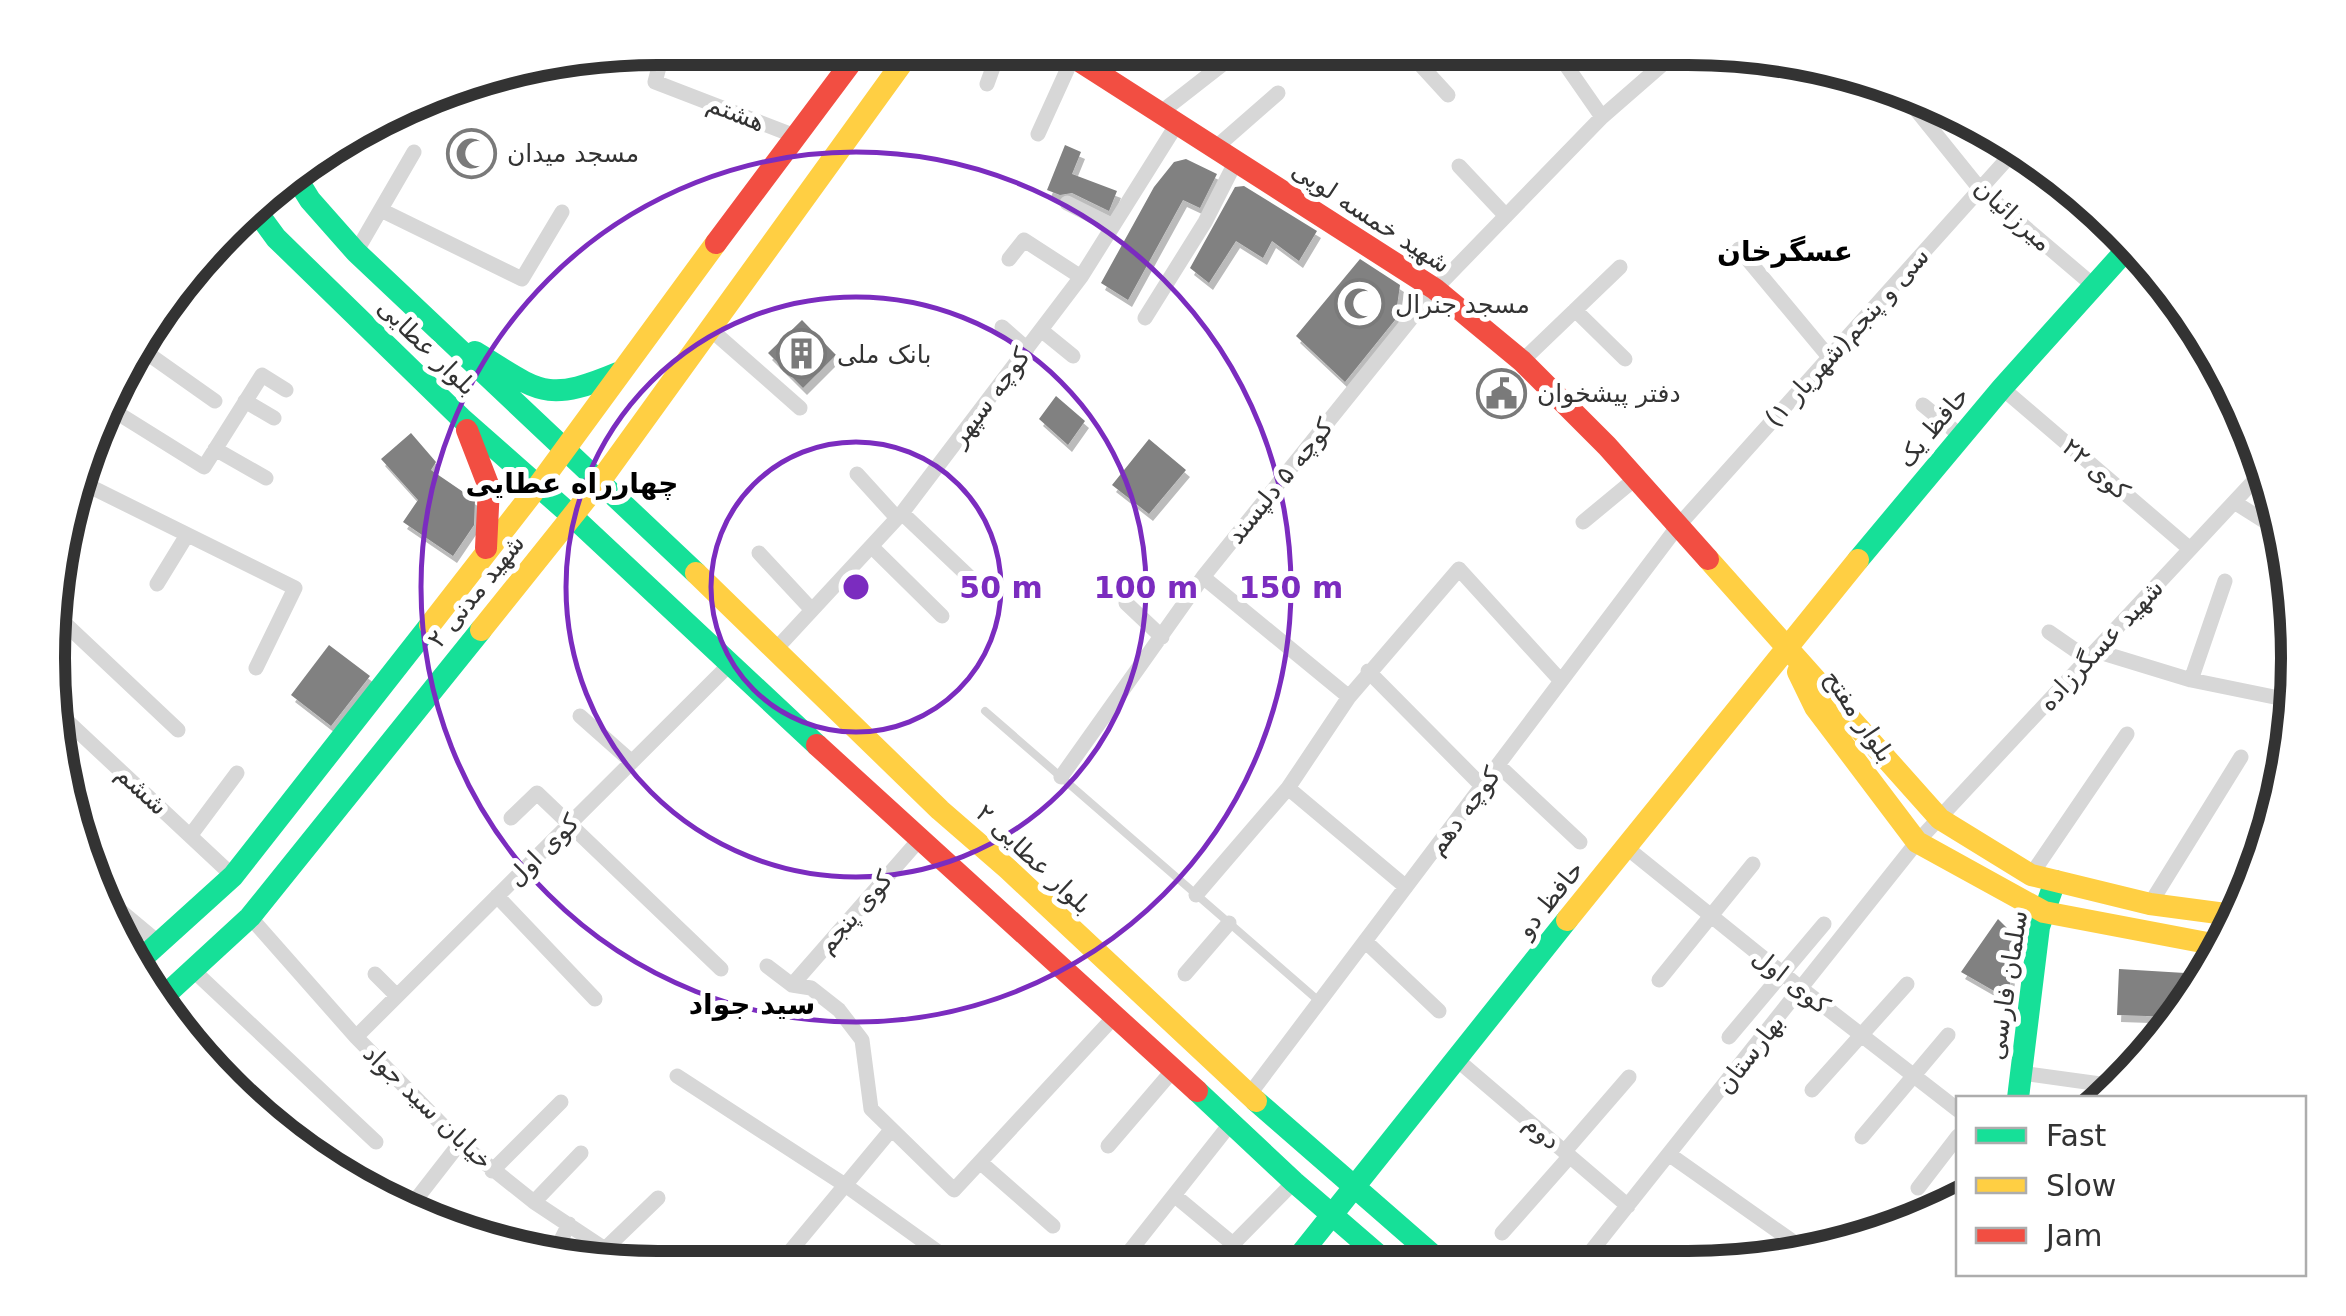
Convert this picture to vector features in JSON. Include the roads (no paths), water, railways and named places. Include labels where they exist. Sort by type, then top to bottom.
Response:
[{"type":"street","name":"هشتم","points":[[660,65],[655,82],[795,136]]},
{"type":"street","name":"شهید مدنی ۲","points":[[145,956],[233,876],[538,486],[849,65]]},
{"type":"street","name":"شهید مدنی ۲","points":[[169,992],[250,917],[598,484],[901,65]]},
{"type":"street","points":[[987,84],[994,65]]},
{"type":"street","points":[[1038,134],[1067,65]]},
{"type":"street","name":"شهید خمسه لویی","points":[[1093,65],[1214,149],[1435,288],[1522,361],[1606,446],[1785,646]]},
{"type":"street","points":[[1168,119],[1224,65]]},
{"type":"street","points":[[1421,65],[1448,95]]},
{"type":"street","points":[[1566,65],[1602,117]]},
{"type":"street","name":"کوچه ۵ دلپسند","points":[[1061,777],[1203,577],[1435,288],[1602,117],[1662,65]]},
{"type":"street","points":[[1214,149],[1278,93]]},
{"type":"street","name":"میرزائیان","points":[[1917,111],[1980,189],[2094,286]]},
{"type":"street","name":"کوچه سپهر","points":[[776,649],[900,515],[1082,277],[1114,226],[1168,119]]},
{"type":"street","points":[[356,252],[414,152]]},
{"type":"street","name":"سی و پنجم(شهریار ۱)","points":[[1678,526],[2007,159]]},
{"type":"street","points":[[1144,318],[1204,222],[1235,162]]},
{"type":"street","points":[[1459,166],[1506,216]]},
{"type":"street","name":"بلوار عطایی","points":[[301,185],[356,252],[598,484]]},
{"type":"street","points":[[1067,202],[1114,226]]},
{"type":"street","points":[[383,210],[522,279],[562,212]]},
{"type":"street","name":"بلوار عطایی","points":[[261,218],[276,238],[462,418],[572,516]]},
{"type":"street","points":[[1009,259],[1024,240],[1082,277]]},
{"type":"street","points":[[1740,249],[1830,357]]},
{"type":"street","name":"حافظ یک","points":[[1785,646],[2002,388],[2122,255]]},
{"type":"street","points":[[1522,361],[1620,266]]},
{"type":"street","points":[[1574,310],[1625,359]]},
{"type":"street","points":[[1002,327],[1026,349]]},
{"type":"street","points":[[709,328],[800,408]]},
{"type":"street","points":[[1041,330],[1073,356]]},
{"type":"street","points":[[442,331],[540,388],[575,390],[618,373]]},
{"type":"street","points":[[149,354],[215,401]]},
{"type":"street","points":[[118,413],[204,467],[262,376],[286,390]]},
{"type":"street","name":"کوی ۲۲","points":[[2002,388],[2190,550]]},
{"type":"street","points":[[245,402],[274,418]]},
{"type":"street","points":[[1923,405],[1961,436]]},
{"type":"street","points":[[462,418],[488,470],[492,490],[486,552]]},
{"type":"street","points":[[215,449],[266,478]]},
{"type":"street","points":[[857,474],[982,589]]},
{"type":"street","points":[[1583,522],[1635,479]]},
{"type":"street","name":"شهید عسگرزاده","points":[[1917,842],[2254,481]]},
{"type":"street","name":"بلوار عطایی ۲","points":[[598,484],[776,649],[940,810],[1249,1096],[1428,1251]]},
{"type":"street","points":[[90,487],[295,588],[256,668]]},
{"type":"street","points":[[2234,502],[2265,522]]},
{"type":"street","points":[[572,516],[919,840],[1375,1251]]},
{"type":"street","name":"کوچه دهم","points":[[1249,1096],[1678,526]]},
{"type":"street","points":[[157,584],[187,534]]},
{"type":"street","points":[[872,547],[942,616]]},
{"type":"street","points":[[760,553],[811,609]]},
{"type":"street","points":[[1196,894],[1288,788],[1368,671],[1459,569],[1562,681]]},
{"type":"street","points":[[1203,577],[1349,698]]},
{"type":"street","points":[[2191,680],[2225,582]]},
{"type":"street","points":[[1126,603],[1162,637]]},
{"type":"street","points":[[66,624],[178,730]]},
{"type":"street","points":[[2049,632],[2092,655],[2280,698]]},
{"type":"street","name":"بلوار مفتح","points":[[1785,646],[1940,819],[2032,875],[2150,904],[2223,914]]},
{"type":"street","name":"بلوار مفتح","points":[[1785,646],[1815,706],[1917,842],[2044,912],[2208,943]]},
{"type":"street","name":"حافظ دو","points":[[1332,1214],[1785,646]]},
{"type":"street","name":"کوی اول","points":[[356,1038],[731,663]]},
{"type":"street","points":[[1368,671],[1482,786]]},
{"type":"street","points":[[580,716],[632,762]]},
{"type":"street","name":"ششم","points":[[69,722],[233,876]]},
{"type":"street","points":[[2032,875],[2127,734]]},
{"type":"street","points":[[2150,904],[2241,756]]},
{"type":"street","points":[[1498,766],[1580,842]]},
{"type":"street","points":[[190,836],[237,772]]},
{"type":"street","points":[[1288,788],[1406,887]]},
{"type":"street","points":[[512,818],[537,793],[721,969]]},
{"type":"street","points":[[919,840],[940,810]]},
{"type":"street","name":"کوی پنجم","points":[[792,984],[919,840]]},
{"type":"street","name":"بهارستان","points":[[1592,1251],[1917,842]]},
{"type":"street","name":"کوی اول","points":[[1627,848],[1956,1108]]},
{"type":"street","points":[[1659,980],[1753,864]]},
{"type":"street","name":"سلمان فارسی","points":[[2018,1096],[2039,927],[2055,882]]},
{"type":"street","points":[[497,896],[594,999]]},
{"type":"street","points":[[123,913],[159,943]]},
{"type":"street","name":"خیابان سید جواد","points":[[250,917],[356,1038],[460,1142],[492,1171],[604,1248]]},
{"type":"street","points":[[1185,974],[1230,923]]},
{"type":"street","points":[[1729,1037],[1824,924]]},
{"type":"street","points":[[1365,941],[1439,1011]]},
{"type":"street","points":[[767,966],[792,984],[811,988],[839,1010],[862,1040],[871,1109],[954,1190],[1116,1015]]},
{"type":"street","points":[[194,971],[376,1142]]},
{"type":"street","points":[[376,974],[398,996]]},
{"type":"street","points":[[1812,1090],[1908,984]]},
{"type":"street","points":[[1862,1137],[1948,1035]]},
{"type":"street","name":"دوم","points":[[1455,1058],[1628,1206]]},
{"type":"street","points":[[1108,1146],[1174,1069]]},
{"type":"street","points":[[2022,1073],[2100,1084]]},
{"type":"street","points":[[677,1076],[845,1185],[937,1251]]},
{"type":"street","points":[[1502,1233],[1628,1077]]},
{"type":"street","points":[[492,1171],[561,1102]]},
{"type":"street","points":[[1130,1251],[1230,1123]]},
{"type":"street","points":[[791,1251],[891,1130]]},
{"type":"street","points":[[1918,1188],[1956,1139]]},
{"type":"street","points":[[416,1199],[460,1142]]},
{"type":"street","points":[[1174,1195],[1234,1244],[1286,1174],[1304,1168],[1311,1150],[1354,1165],[1382,1152]]},
{"type":"street","points":[[534,1202],[581,1153]]},
{"type":"street","points":[[1670,1155],[1793,1242]]},
{"type":"street","points":[[980,1162],[1053,1226]]},
{"type":"street","points":[[605,1249],[658,1198]]},
{"type":"street","points":[[1303,1251],[1332,1214]]},
{"type":"street","points":[[560,1243],[569,1224]]},
{"type":"lane","points":[[984,711],[1320,1002]]},
{"type":"place","name":"مسجد میدان","points":[[472,153]]},
{"type":"place","name":"مسجد جنرال","points":[[1360,304]]},
{"type":"place","name":"بانک ملی","points":[[802,354]]},
{"type":"place","name":"دفتر پیشخوان","points":[[1502,393]]},
{"type":"district","name":"عسگرخان","points":[[1785,251]]},
{"type":"district","name":"چهارراه عطایی","points":[[572,483]]},
{"type":"district","name":"سید جواد","points":[[752,1004]]}]
